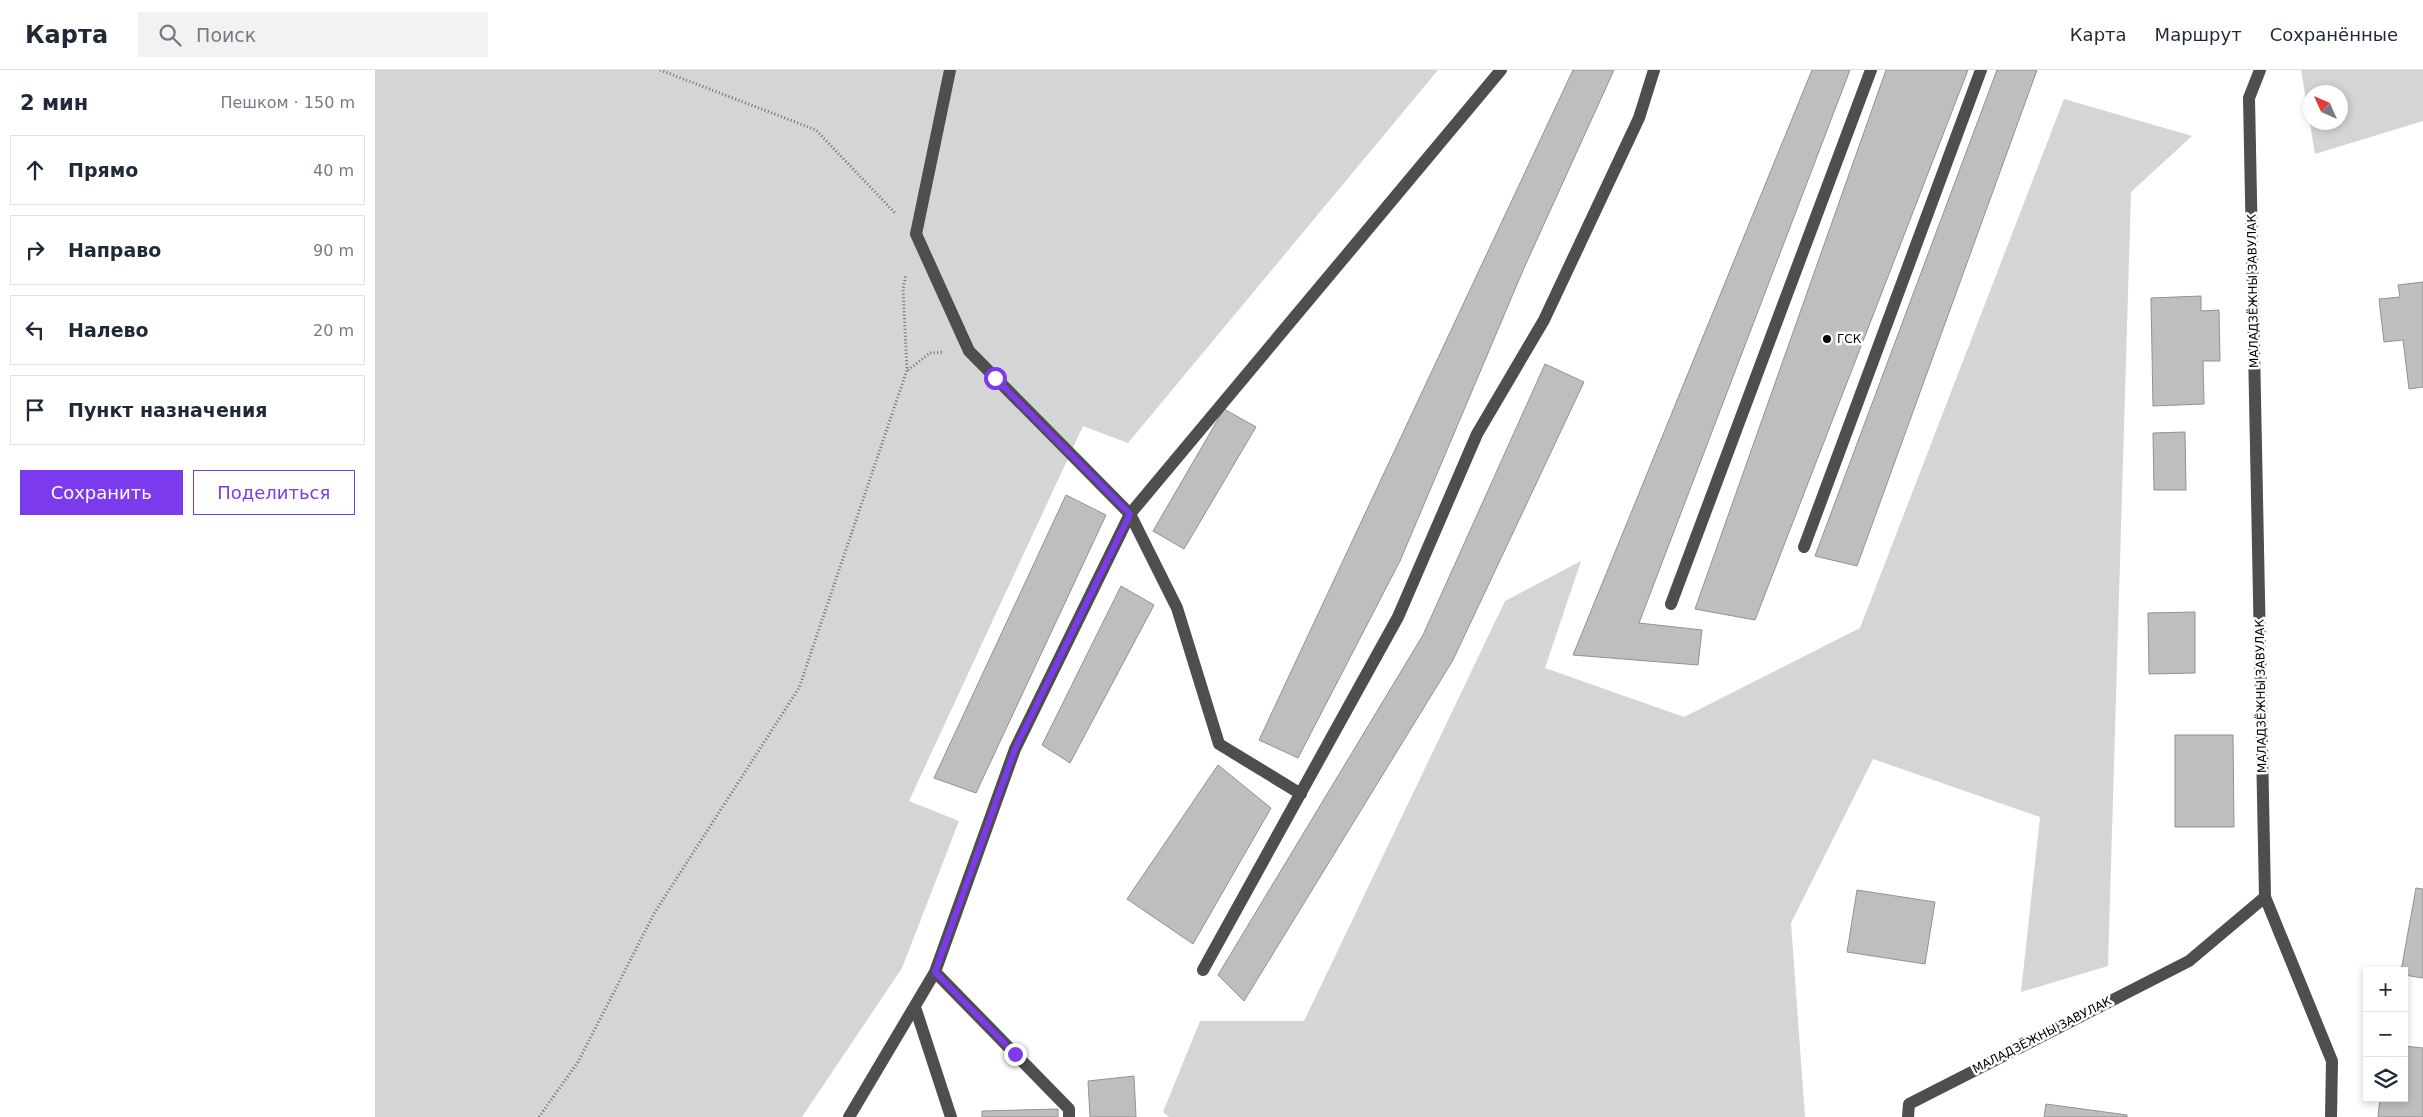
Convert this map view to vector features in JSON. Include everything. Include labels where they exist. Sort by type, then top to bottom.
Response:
[{"type":"street","points":[[950,70],[916,234],[969,351],[1130,514],[1177,608],[1219,744],[1301,794]]},
{"type":"street","points":[[849,1117],[935,972],[1015,749],[1130,514],[1501,70]]},
{"type":"street","points":[[1203,970],[1399,617],[1477,434],[1543,320],[1639,118],[1654,70]]},
{"type":"street","points":[[1671,604],[1871,70]]},
{"type":"street","points":[[1804,547],[1981,70]]},
{"type":"street","name":"МАЛАДЗЁЖНЫ ЗАВУЛАК","points":[[1909,1117],[1909,1104],[2189,961],[2265,897],[2249,98],[2260,70]]},
{"type":"street","points":[[2265,897],[2332,1061],[2331,1117]]},
{"type":"street","points":[[935,972],[1069,1109],[1069,1117]]},
{"type":"street","points":[[915,1007],[951,1117]]},
{"type":"path","points":[[539,1117],[577,1062],[655,912],[799,688],[907,370],[903,289],[916,234],[816,130],[660,70]]},
{"type":"path","points":[[907,370],[930,353],[969,351]]},
{"type":"shaded area","points":[[375,70],[1438,70],[1128,443],[1083,426],[909,801],[959,821],[902,968],[802,1117],[375,1117]]},
{"type":"shaded area","points":[[2301,70],[2423,70],[2423,121],[2315,154],[2311,130],[2348,130],[2348,85],[2304,85]]},
{"type":"shaded area","points":[[2064,99],[2192,136],[2131,192],[2108,966],[2021,992],[2040,817],[1873,759],[1791,923],[1805,1117],[1169,1117],[1163,1112],[1200,1021],[1304,1021],[1505,601],[1581,561],[1545,668],[1684,717],[1860,628]]},
{"type":"building","points":[[1573,70],[1614,70],[1524,268],[1400,561],[1298,758],[1259,740]]},
{"type":"building","points":[[1812,70],[1850,70],[1639,623],[1702,630],[1698,665],[1573,655]]},
{"type":"building","name":"ГСК","points":[[1886,70],[1968,70],[1755,620],[1695,609]]},
{"type":"building","points":[[1997,70],[2037,70],[1857,566],[1815,556]]},
{"type":"building","points":[[2423,282],[2423,387],[2409,389],[2403,340],[2384,342],[2379,299],[2400,297],[2398,285]]},
{"type":"building","points":[[2201,296],[2201,311],[2219,310],[2220,361],[2203,361],[2204,404],[2153,406],[2151,298]]},
{"type":"building","points":[[1545,364],[1584,382],[1453,660],[1244,1001],[1218,975],[1423,635]]},
{"type":"building","points":[[1224,409],[1256,427],[1184,549],[1153,531]]},
{"type":"building","points":[[2185,432],[2186,490],[2154,490],[2153,433]]},
{"type":"building","points":[[1066,495],[1106,515],[976,793],[934,778]]},
{"type":"building","points":[[1121,586],[1154,605],[1070,763],[1042,745]]},
{"type":"building","points":[[2195,612],[2195,673],[2149,674],[2148,613]]},
{"type":"building","points":[[2175,735],[2233,735],[2234,827],[2175,827]]},
{"type":"building","points":[[1218,765],[1271,808],[1193,944],[1127,899]]},
{"type":"building","points":[[2416,888],[2423,889],[2423,978],[2408,976],[2408,967],[2402,967]]},
{"type":"building","points":[[1857,890],[1935,902],[1925,964],[1847,952]]},
{"type":"building","points":[[2408,1046],[2423,1048],[2423,1117],[2378,1117],[2380,1102],[2408,1102]]},
{"type":"building","points":[[1134,1076],[1136,1117],[1090,1117],[1088,1081]]},
{"type":"building","points":[[2046,1104],[2127,1115],[2127,1117],[2044,1117]]},
{"type":"building","points":[[1058,1109],[1058,1117],[982,1117],[982,1111]]},
{"type":"place","name":"ГСК","points":[[1827,339]]},
{"type":"route","points":[[995,378],[1130,514],[1015,749],[935,972],[1015,1054]]}]
